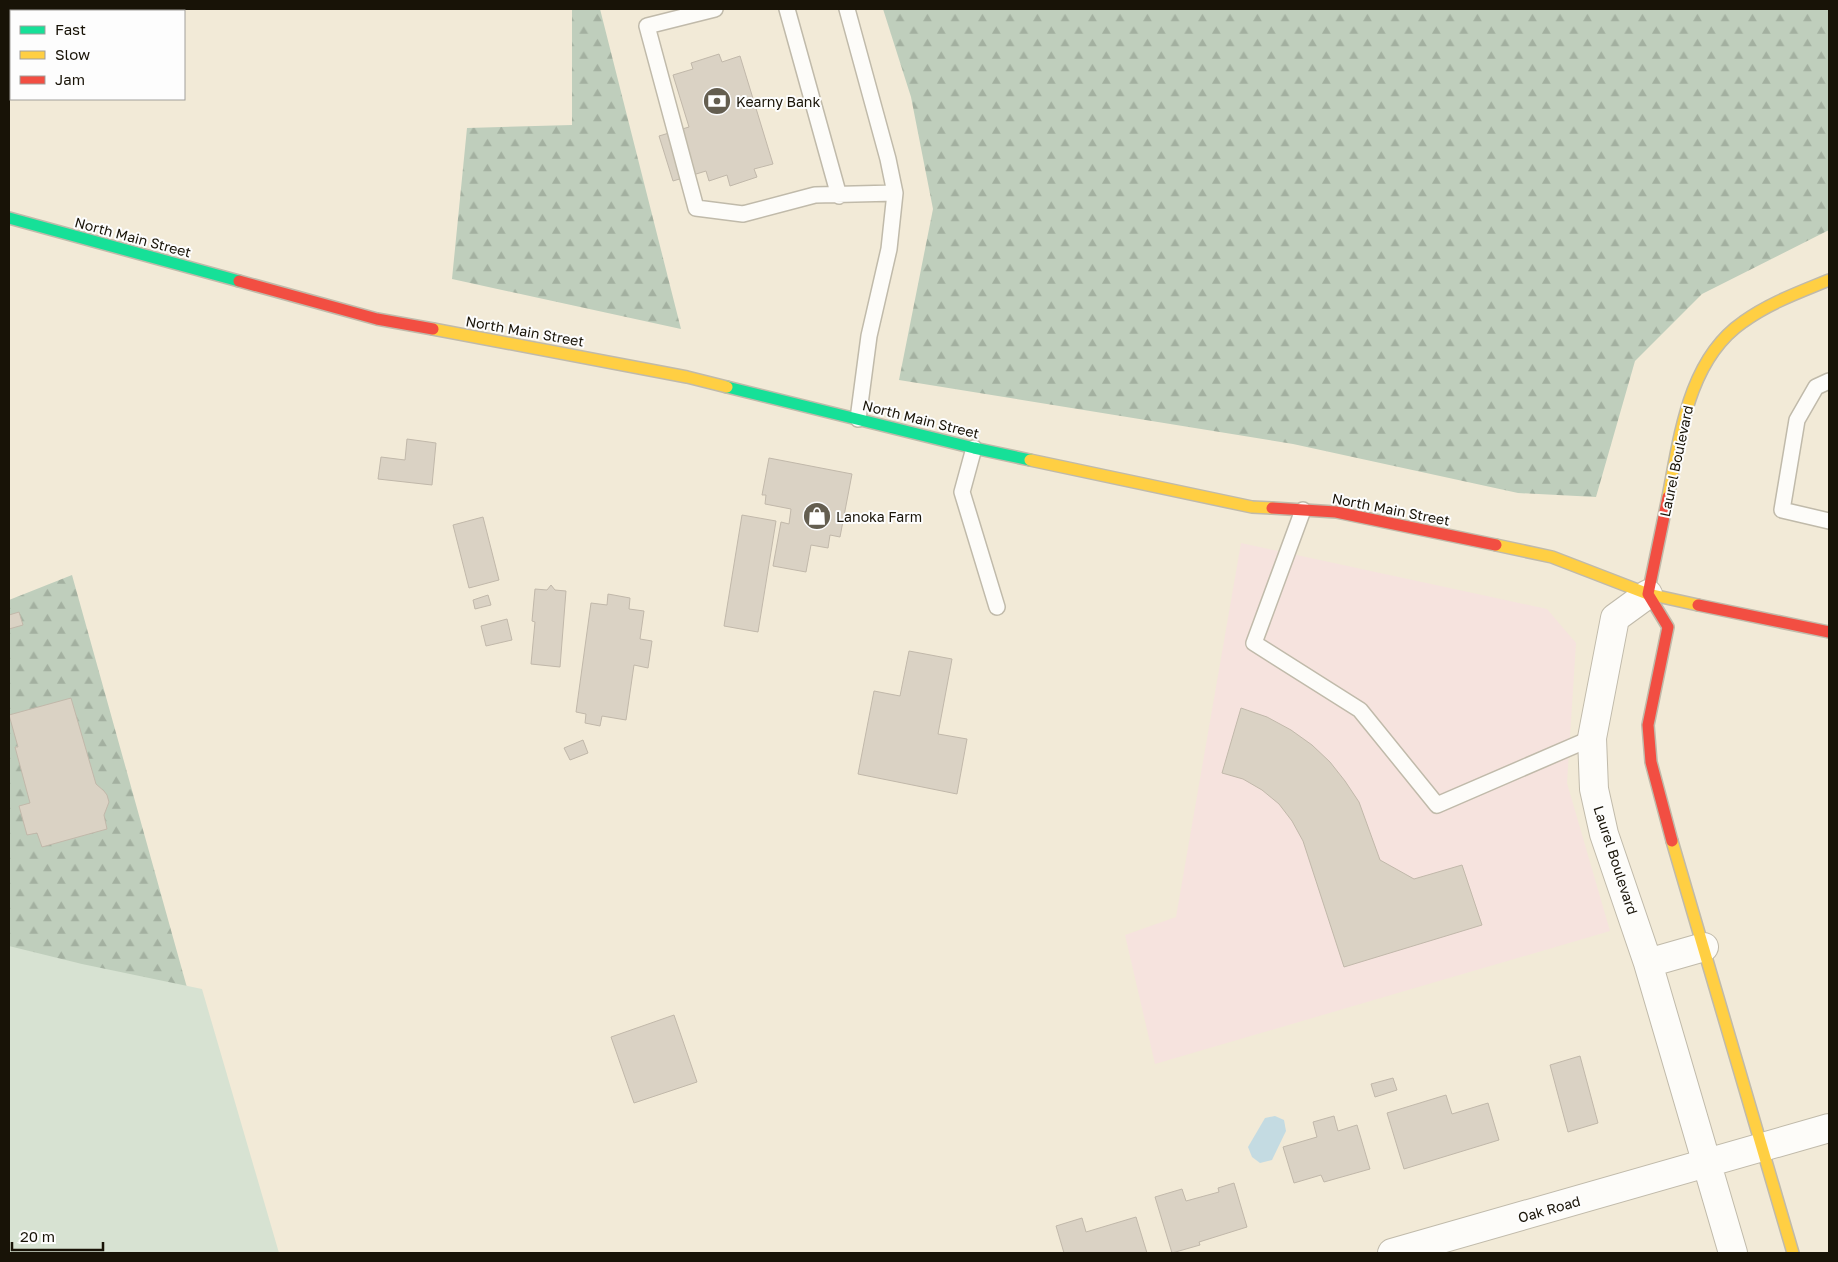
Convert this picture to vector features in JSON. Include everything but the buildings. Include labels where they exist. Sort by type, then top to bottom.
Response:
[{"type":"main road","name":"North Main Street","points":[[9,218],[376,319],[687,377],[974,448],[1252,507],[1336,512],[1552,557],[1648,594],[1829,632]]},
{"type":"main road","name":"Laurel Boulevard","points":[[1648,594],[1684,415],[1696,380],[1718,345],[1740,324],[1763,309],[1829,280]]},
{"type":"main road","points":[[1648,594],[1668,627],[1648,725],[1651,762],[1665,817],[1793,1253]]},
{"type":"street","name":"Laurel Boulevard","points":[[1648,594],[1614,618],[1592,738],[1594,789],[1604,834],[1648,964],[1733,1253]]},
{"type":"street","points":[[1648,964],[1704,948]]},
{"type":"street","name":"Oak Road","points":[[1392,1253],[1829,1128]]},
{"type":"lane","points":[[715,9],[647,26],[696,208],[743,214],[815,195],[839,196],[895,193]]},
{"type":"lane","points":[[787,9],[839,196]]},
{"type":"lane","points":[[847,9],[888,160],[895,193],[889,249],[869,336],[858,419]]},
{"type":"lane","points":[[1829,381],[1816,387],[1797,420],[1782,510],[1829,521]]},
{"type":"lane","points":[[974,448],[962,492],[996,607]]},
{"type":"lane","points":[[1302,510],[1254,643],[1360,710],[1437,805],[1592,738]]},
{"type":"shaded area","points":[[1241,543],[1547,609],[1576,643],[1567,783],[1610,931],[1155,1064],[1125,935],[1176,917]]},
{"type":"green space","points":[[572,9],[600,9],[681,329],[452,279],[467,128],[572,125]]},
{"type":"green space","points":[[883,9],[1829,9],[1829,230],[1702,294],[1635,361],[1596,497],[1518,493],[1293,444],[899,380],[933,209],[911,97]]},
{"type":"green space","points":[[72,575],[186,984],[268,1253],[9,1253],[9,600]]},
{"type":"green space","points":[[9,946],[82,964],[202,989],[279,1253],[9,1253]]},
{"type":"water","points":[[1275,1116],[1284,1120],[1286,1131],[1272,1160],[1260,1163],[1252,1157],[1248,1147],[1265,1118]]},
{"type":"traffic: fast","points":[[9,218],[239,281]]},
{"type":"traffic: fast","points":[[727,387],[1030,460]]},
{"type":"traffic: slow","points":[[1668,497],[1689,401],[1698,378],[1724,338],[1743,322],[1763,309],[1829,280]]},
{"type":"traffic: slow","points":[[433,329],[687,377],[727,387]]},
{"type":"traffic: slow","points":[[1030,460],[1252,507],[1272,508]]},
{"type":"traffic: slow","points":[[1496,545],[1552,557],[1648,594],[1698,605]]},
{"type":"traffic: slow","points":[[1672,841],[1793,1253]]},
{"type":"traffic: jam","points":[[239,281],[377,319],[433,329]]},
{"type":"traffic: jam","points":[[1668,497],[1648,594],[1668,627],[1648,725],[1651,762],[1672,841]]},
{"type":"traffic: jam","points":[[1272,508],[1336,512],[1496,545]]},
{"type":"traffic: jam","points":[[1698,605],[1829,632]]},
{"type":"place","name":"Kearny Bank","points":[[717,101]]},
{"type":"place","name":"Lanoka Farm","points":[[817,516]]}]
